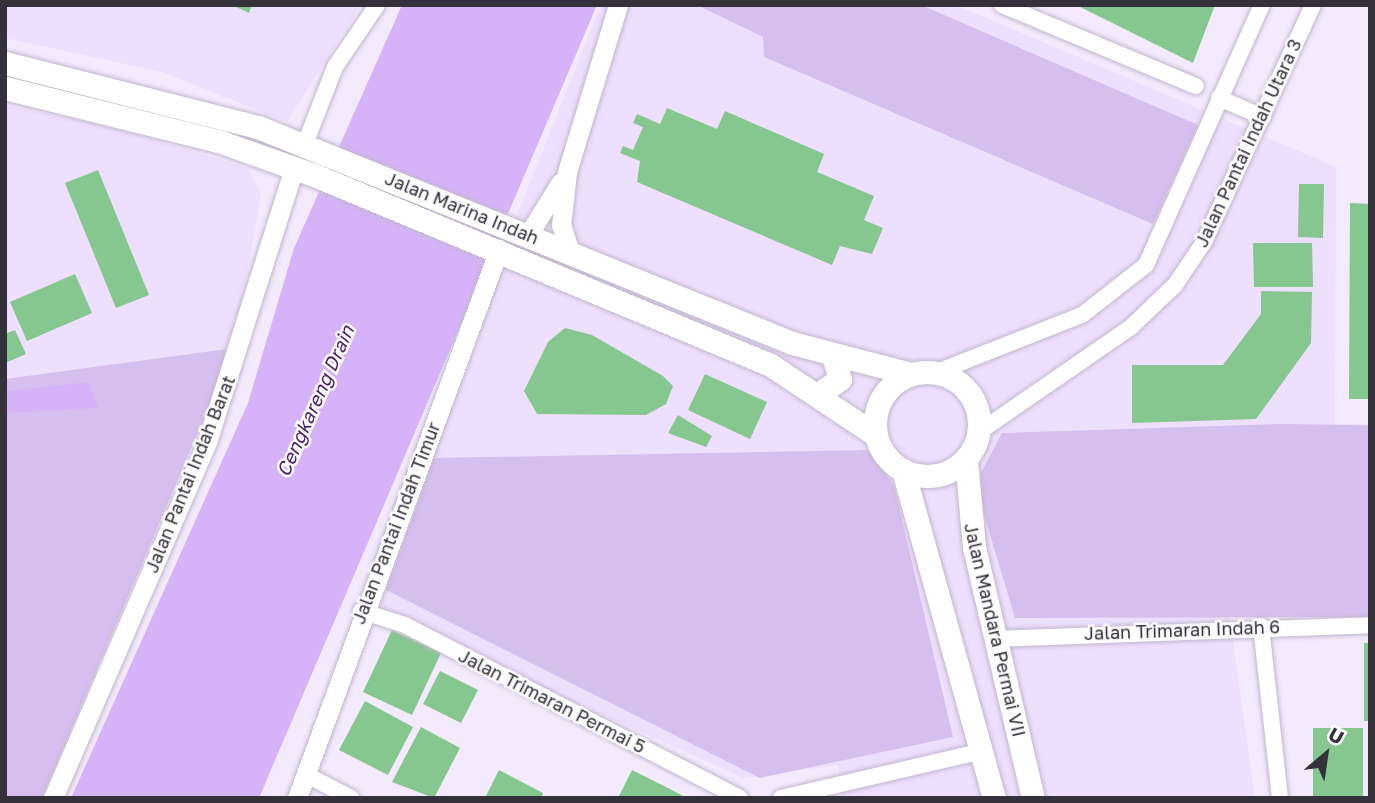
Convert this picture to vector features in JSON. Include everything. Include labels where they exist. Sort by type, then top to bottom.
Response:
[{"type":"main road","name":"Jalan Marina Indah","points":[[5,63],[258,127],[327,152],[833,356],[911,374]]},
{"type":"main road","name":"Jalan Marina Indah","points":[[5,88],[251,152],[304,171],[499,249],[769,364],[820,393],[876,435]]},
{"type":"main road","points":[[251,152],[263,140],[258,127]]},
{"type":"main road","name":"Jalan Pantai Indah Barat","points":[[304,171],[305,144]]},
{"type":"main road","points":[[820,393],[840,379],[833,356]]},
{"type":"main road","points":[[903,470],[936,476],[966,460],[979,432],[970,394],[937,372],[911,374],[882,398],[876,435],[903,470],[994,798]]},
{"type":"main road","name":"Jalan Mandara Permai VII","points":[[966,460],[970,524],[1033,798]]},
{"type":"street","points":[[305,144],[335,66],[377,5]]},
{"type":"street","points":[[570,252],[561,225],[567,172],[618,5]]},
{"type":"street","points":[[1002,5],[1196,86]]},
{"type":"street","points":[[937,372],[1069,321],[1125,287],[1146,265],[1262,5]]},
{"type":"street","name":"Jalan Pantai Indah Utara 3","points":[[979,432],[1131,327],[1175,285],[1204,242],[1314,5]]},
{"type":"street","points":[[1219,98],[1263,117]]},
{"type":"street","name":"Jalan Pantai Indah Barat","points":[[53,798],[207,442],[304,171]]},
{"type":"street","points":[[518,231],[567,172]]},
{"type":"street","name":"Jalan Pantai Indah Timur","points":[[298,798],[361,611],[499,249]]},
{"type":"street","name":"Jalan Trimaran Permai 5","points":[[361,611],[405,625],[740,798]]},
{"type":"street","name":"Jalan Trimaran Indah 6","points":[[995,639],[1261,626],[1370,625]]},
{"type":"street","points":[[1261,626],[1280,798]]},
{"type":"street","points":[[781,798],[983,751]]},
{"type":"street","points":[[307,775],[351,798]]},
{"type":"shaded area","points":[[5,5],[361,5],[287,122],[162,72],[5,38]]},
{"type":"shaded area","points":[[601,5],[956,5],[1336,167],[1335,446],[1207,457],[1255,798],[842,798],[838,765],[743,778],[361,605]]},
{"type":"shaded area","points":[[697,5],[921,5],[1198,125],[1153,224],[764,57],[763,37]]},
{"type":"shaded area","points":[[5,105],[110,127],[248,168],[261,195],[234,348],[5,379]]},
{"type":"shaded area","points":[[234,348],[42,798],[5,798],[5,379]]},
{"type":"shaded area","points":[[1280,424],[1370,425],[1370,617],[1015,618],[975,484],[1002,433]]},
{"type":"shaded area","points":[[868,450],[894,486],[953,737],[760,778],[386,590],[434,458]]},
{"type":"water","name":"Cengkareng Drain","points":[[402,5],[597,5],[259,798],[71,798],[248,403],[294,248]]},
{"type":"water","points":[[89,382],[98,408],[5,413],[5,391]]},
{"type":"building","points":[[232,5],[252,5],[249,13]]},
{"type":"building","points":[[1076,5],[1215,5],[1193,63]]},
{"type":"building","points":[[667,108],[717,129],[725,111],[824,154],[817,172],[874,196],[864,220],[883,228],[872,254],[840,246],[832,265],[637,182],[640,161],[620,153],[623,146],[633,150],[643,127],[633,123],[637,114],[660,124]]},
{"type":"building","points":[[98,170],[149,295],[116,308],[65,183]]},
{"type":"building","points":[[1299,184],[1324,184],[1323,238],[1298,237]]},
{"type":"building","points":[[1350,203],[1370,204],[1370,399],[1349,399]]},
{"type":"building","points":[[1253,243],[1312,243],[1313,287],[1254,287]]},
{"type":"building","points":[[75,274],[92,313],[27,341],[10,302]]},
{"type":"building","points":[[1261,291],[1312,292],[1311,343],[1256,419],[1132,423],[1132,365],[1223,365],[1261,314]]},
{"type":"building","points":[[565,328],[592,335],[663,376],[673,386],[666,404],[646,415],[537,414],[524,391],[548,342]]},
{"type":"building","points":[[15,330],[26,354],[5,363],[5,334]]},
{"type":"building","points":[[705,374],[767,402],[750,439],[688,410]]},
{"type":"building","points":[[678,415],[712,436],[706,447],[668,433]]},
{"type":"building","points":[[392,630],[441,653],[412,715],[363,692]]},
{"type":"building","points":[[1364,643],[1370,643],[1370,721],[1364,721]]},
{"type":"building","points":[[440,671],[478,690],[461,723],[423,704]]},
{"type":"building","points":[[365,701],[413,727],[388,775],[339,750]]},
{"type":"building","points":[[421,727],[460,748],[434,798],[392,782]]},
{"type":"building","points":[[1313,728],[1363,728],[1363,798],[1313,798]]},
{"type":"building","points":[[499,770],[543,793],[541,798],[485,798]]},
{"type":"building","points":[[632,770],[668,788],[687,798],[618,798]]}]
